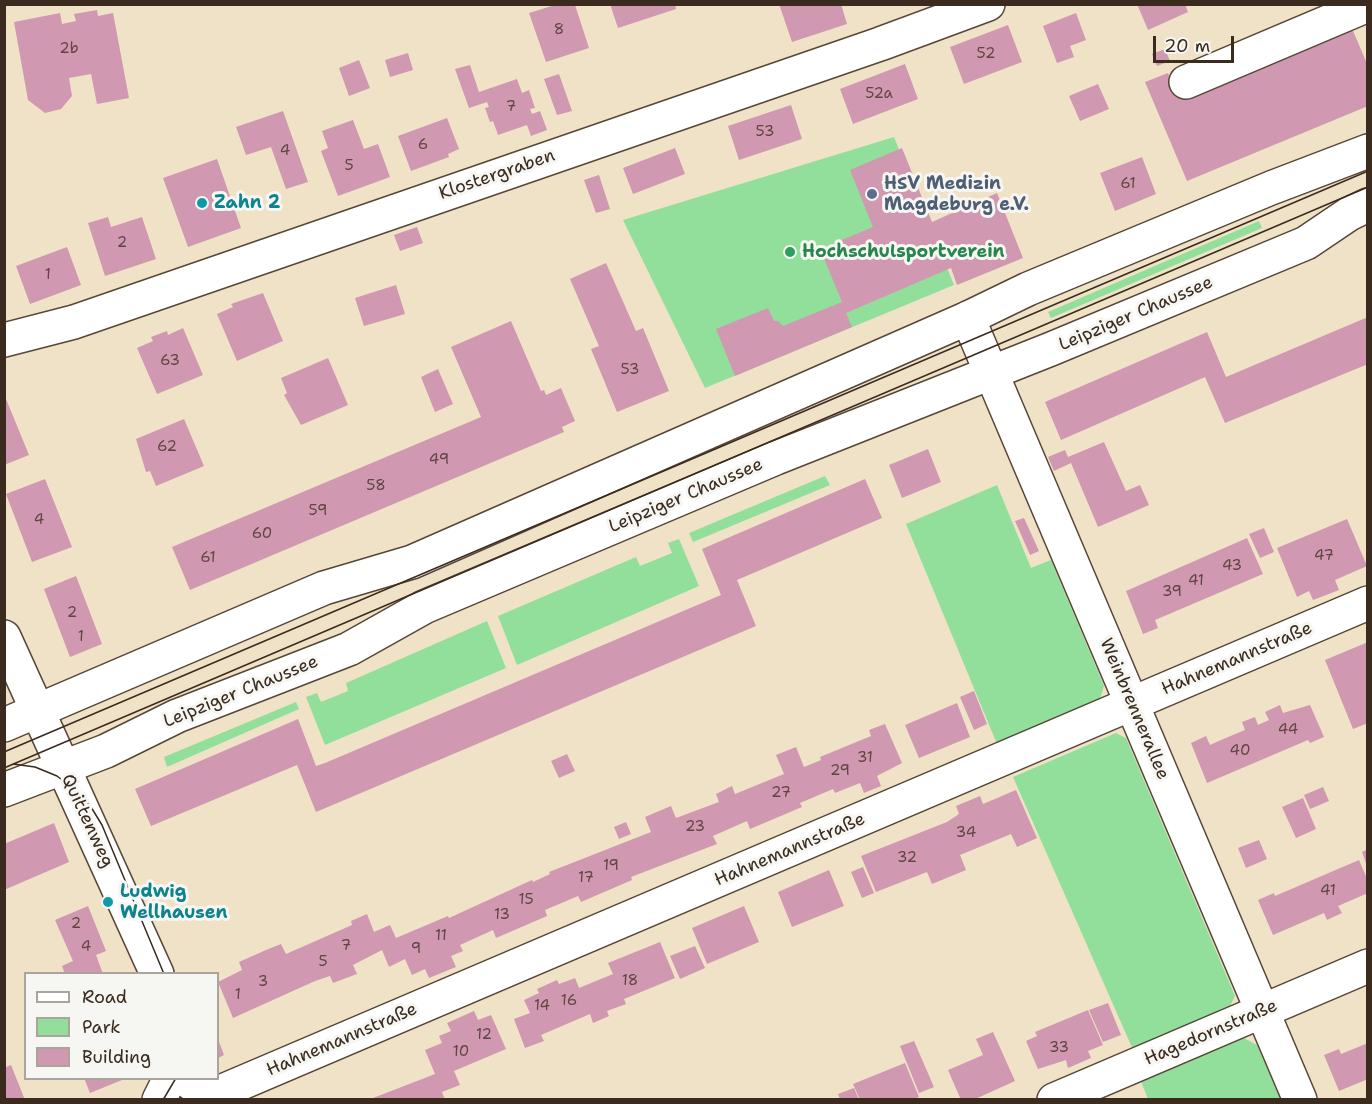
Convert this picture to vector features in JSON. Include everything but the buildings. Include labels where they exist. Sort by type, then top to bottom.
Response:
[{"type":"street","name":"Klostergraben","points":[[4,340],[74,322],[880,44],[988,4]]},
{"type":"street","points":[[1186,82],[1368,5]]},
{"type":"street","points":[[4,725],[324,588],[412,562],[968,318],[1028,289],[1260,192],[1368,151]]},
{"type":"street","name":"Leipziger Chaussee","points":[[4,790],[61,766],[106,751],[177,716],[349,648],[424,607],[765,462],[992,373],[1306,243],[1349,214],[1368,205]]},
{"type":"street","name":"Weinbrennerallee","points":[[968,318],[1300,1100]]},
{"type":"street","name":"Hahnemannstraße","points":[[212,1098],[1368,603]]},
{"type":"street","name":"Quittenweg","points":[[4,637],[36,712],[156,972]]},
{"type":"street","name":"Hagedornstraße","points":[[1054,1100],[1368,966]]},
{"type":"street","points":[[159,1100],[169,1080]]},
{"type":"street","points":[[187,1080],[212,1098]]},
{"type":"green space","name":"Hochschulsportverein","points":[[894,137],[954,285],[705,388],[623,220]]},
{"type":"green space","points":[[1259,221],[1262,228],[1051,318],[1048,312]]},
{"type":"green space","points":[[825,476],[830,485],[693,542],[689,533]]},
{"type":"green space","points":[[997,485],[1031,568],[1051,560],[1104,686],[1099,702],[997,744],[906,524]]},
{"type":"green space","points":[[679,539],[699,586],[517,665],[498,616],[636,557],[640,566],[672,553],[668,543]]},
{"type":"green space","points":[[487,621],[506,668],[325,745],[306,697],[317,693],[321,702],[348,691],[346,683]]},
{"type":"green space","points":[[296,702],[299,709],[167,767],[164,757]]},
{"type":"green space","points":[[1116,733],[1126,738],[1235,996],[1227,1012],[1134,1052],[1013,777]]},
{"type":"green space","points":[[1242,1037],[1257,1045],[1280,1099],[1148,1099],[1139,1076]]},
{"type":"tram line","points":[[4,752],[1368,171]]},
{"type":"tram line","points":[[4,768],[1368,187]]},
{"type":"tram line","points":[[13,764],[35,767],[57,776],[79,793],[91,807],[102,825],[163,972]]},
{"type":"tram line","points":[[163,1100],[175,1080]]},
{"type":"place","name":"HSV Medizin Magdeburg e.V.","points":[[872,194]]},
{"type":"place","name":"Zahn 2","points":[[202,203]]},
{"type":"place","name":"Hochschulsportverein","points":[[790,252]]},
{"type":"place","name":"Ludwig Wellhausen","points":[[108,902]]}]
